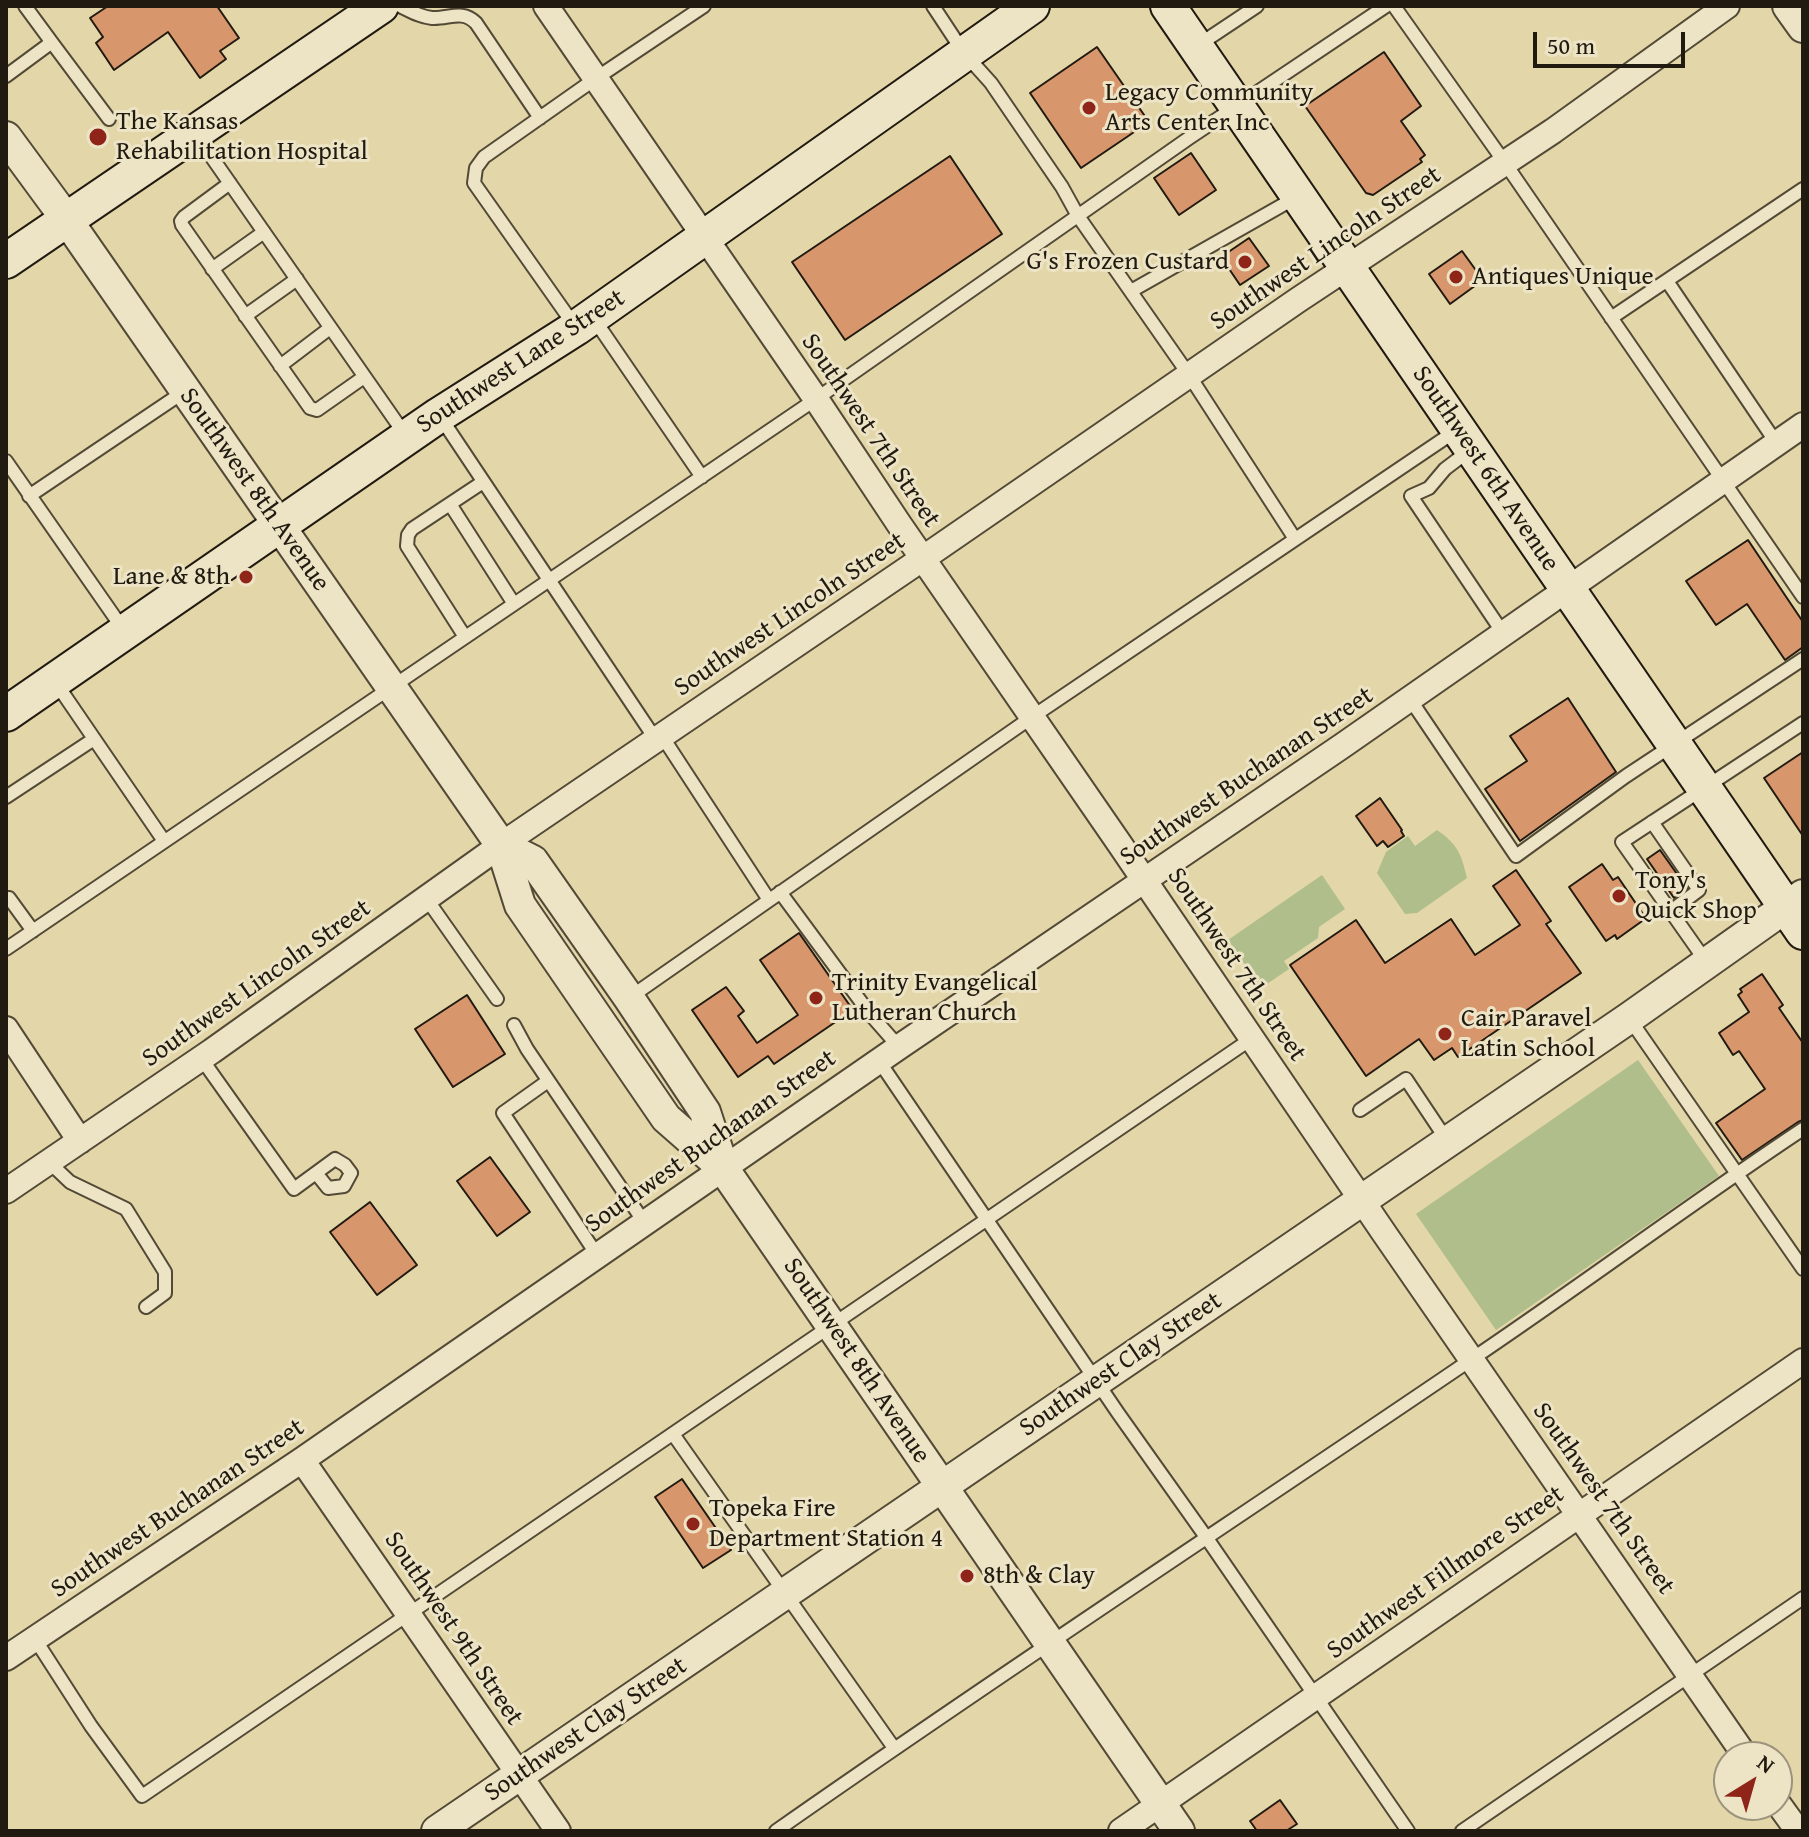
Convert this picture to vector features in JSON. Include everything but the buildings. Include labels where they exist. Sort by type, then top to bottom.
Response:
[{"type":"main road","points":[[6,261],[381,6]]},
{"type":"main road","name":"Southwest Lane Street","points":[[6,714],[406,437],[584,322],[1032,6]]},
{"type":"main road","name":"Southwest 6th Avenue","points":[[1168,6],[1704,788],[1797,911]]},
{"type":"street","name":"Southwest 7th Street","points":[[546,6],[922,559],[1735,1741]]},
{"type":"street","name":"Southwest Lincoln Street","points":[[6,1191],[201,1058],[501,845],[1347,267],[1505,163],[1727,6]]},
{"type":"street","points":[[1788,6],[1803,27]]},
{"type":"street","name":"Southwest 8th Avenue","points":[[6,137],[67,220],[501,845],[520,905],[657,1106],[666,1118],[723,1168],[1179,1831]]},
{"type":"street","name":"Southwest Buchanan Street","points":[[6,1658],[302,1460],[644,1222],[1410,699],[1803,425]]},
{"type":"street","name":"Southwest 8th Avenue","points":[[501,845],[533,861],[629,998],[705,1112],[723,1168]]},
{"type":"street","name":"Southwest Clay Street","points":[[437,1831],[1707,963],[1797,911]]},
{"type":"street","points":[[6,1029],[80,1141]]},
{"type":"street","name":"Southwest Fillmore Street","points":[[1121,1831],[1803,1361]]},
{"type":"street","name":"Southwest 9th Street","points":[[302,1460],[558,1831]]},
{"type":"lane","points":[[25,6],[109,119]]},
{"type":"lane","points":[[400,6],[420,16],[470,17],[540,118]]},
{"type":"lane","points":[[702,477],[474,183],[476,168],[484,157],[704,6]]},
{"type":"lane","points":[[933,6],[964,53],[991,83],[1062,187],[1078,216],[1189,375],[1295,539]]},
{"type":"lane","points":[[1195,47],[1257,6]]},
{"type":"lane","points":[[6,949],[702,477],[1386,6]]},
{"type":"lane","points":[[1394,6],[1803,597]]},
{"type":"lane","points":[[6,76],[48,45],[50,40]]},
{"type":"lane","points":[[195,133],[406,437]]},
{"type":"lane","points":[[230,183],[181,221],[212,269],[310,408],[317,410],[364,377]]},
{"type":"lane","points":[[1611,318],[1803,189]]},
{"type":"lane","points":[[1131,291],[1298,196]]},
{"type":"lane","points":[[212,269],[264,232]]},
{"type":"lane","points":[[245,316],[297,279]]},
{"type":"lane","points":[[1667,281],[1777,444]]},
{"type":"lane","points":[[280,366],[330,328]]},
{"type":"lane","points":[[29,496],[185,391]]},
{"type":"lane","points":[[439,415],[659,738],[774,896],[899,1047]]},
{"type":"lane","points":[[629,998],[1032,717],[1295,539],[1464,440]]},
{"type":"lane","points":[[1464,440],[1429,488],[1411,496],[1503,633]]},
{"type":"lane","points":[[6,461],[12,482],[29,496],[125,632]]},
{"type":"lane","points":[[465,637],[407,546],[408,535],[412,529],[483,482]]},
{"type":"lane","points":[[450,504],[514,604]]},
{"type":"lane","points":[[1410,699],[1516,856],[1626,776],[1803,659]]},
{"type":"lane","points":[[54,681],[164,841]]},
{"type":"lane","points":[[1707,963],[1622,842],[1803,723]]},
{"type":"lane","points":[[6,797],[94,739]]},
{"type":"lane","points":[[1652,822],[1699,890],[1671,911]]},
{"type":"lane","points":[[9,898],[33,931]]},
{"type":"lane","points":[[426,898],[497,999]]},
{"type":"lane","points":[[1629,1018],[1803,1269]]},
{"type":"lane","points":[[514,1025],[548,1081],[644,1222]]},
{"type":"lane","points":[[35,1639],[91,1726],[142,1796],[1251,1039]]},
{"type":"lane","points":[[201,1058],[294,1189],[316,1173]]},
{"type":"lane","points":[[879,1061],[1408,1831]]},
{"type":"lane","points":[[1360,1110],[1406,1079],[1448,1142]]},
{"type":"lane","points":[[548,1081],[503,1113],[597,1255]]},
{"type":"lane","points":[[776,1831],[894,1748],[1473,1359],[1803,1129]]},
{"type":"lane","points":[[49,1162],[70,1182],[126,1209],[165,1272],[165,1293],[146,1307]]},
{"type":"lane","points":[[673,1434],[894,1748]]},
{"type":"lane","points":[[1462,1831],[1803,1598]]},
{"type":"green space","points":[[1437,830],[1458,850],[1467,878],[1417,913],[1405,914],[1377,873],[1386,852],[1408,836],[1415,846]]},
{"type":"green space","points":[[1322,875],[1345,909],[1319,927],[1318,938],[1284,961],[1289,969],[1261,988],[1228,940]]},
{"type":"green space","points":[[1638,1060],[1719,1176],[1496,1330],[1416,1214]]},
{"type":"place","name":"Legacy Community Arts Center Inc","points":[[1089,108]]},
{"type":"place","name":"The Kansas Rehabilitation Hospital","points":[[98,137]]},
{"type":"place","name":"G's Frozen Custard","points":[[1245,262]]},
{"type":"place","name":"Antiques Unique","points":[[1456,277]]},
{"type":"place","name":"Lane & 8th","points":[[246,577]]},
{"type":"place","name":"Tony's Quick Shop","points":[[1619,896]]},
{"type":"place","name":"Trinity Evangelical Lutheran Church","points":[[816,998]]},
{"type":"place","name":"Cair Paravel Latin School","points":[[1445,1034]]},
{"type":"place","name":"Topeka Fire Department Station 4","points":[[693,1524]]},
{"type":"place","name":"8th & Clay","points":[[967,1576]]}]
